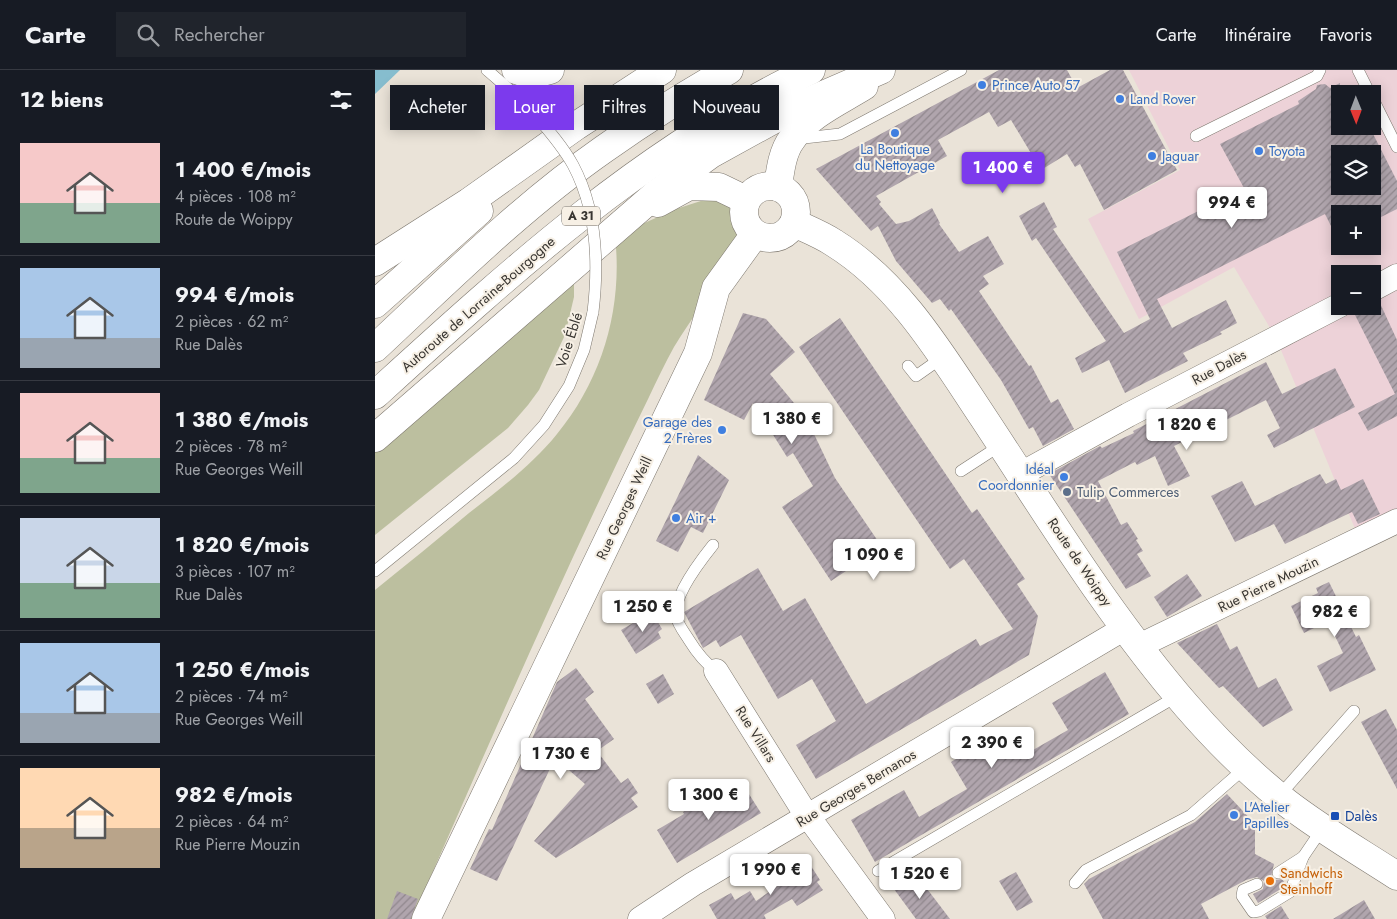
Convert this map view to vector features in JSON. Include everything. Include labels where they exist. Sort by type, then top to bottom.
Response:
[{"type":"main road","points":[[516,70],[531,75],[550,70]]},
{"type":"main road","points":[[375,262],[469,202],[576,126],[661,70]]},
{"type":"main road","name":"A 31","points":[[375,348],[472,258],[545,194],[603,149],[680,98],[729,70]]},
{"type":"main road","name":"Autoroute de Lorraine-Bourgogne","points":[[375,395],[485,295],[580,216],[663,154],[779,85],[811,70]]},
{"type":"main road","points":[[375,438],[625,219],[711,154],[800,106],[881,70]]},
{"type":"main road","points":[[778,187],[781,164],[791,140],[807,122],[891,70]]},
{"type":"main road","points":[[375,304],[576,126]]},
{"type":"main road","points":[[625,219],[689,186],[719,187],[746,200]]},
{"type":"main road","points":[[778,187],[790,196],[794,202],[796,209],[793,223],[781,236],[772,238],[755,234],[745,222],[743,215],[746,200],[757,189],[778,187]]},
{"type":"main road","name":"Route de Woippy","points":[[793,223],[834,243],[881,279],[920,326],[943,357],[1132,637],[1179,695],[1246,767],[1279,796],[1322,829],[1397,876]]},
{"type":"main road","name":"Rue Georges Weill","points":[[427,919],[698,353],[716,288],[755,234]]},
{"type":"street","points":[[1381,285],[1397,276]]},
{"type":"street","name":"Rue Dalès","points":[[1021,474],[1128,415],[1331,310]]},
{"type":"street","name":"Rue Pierre Mouzin","points":[[1132,637],[1397,522]]},
{"type":"street","name":"Rue Georges Bernanos","points":[[640,919],[664,902],[807,816],[1132,637]]},
{"type":"street","name":"Rue Villars","points":[[716,671],[807,816],[858,888],[883,919]]},
{"type":"lane","name":"Voie Éblé","points":[[375,571],[514,458],[545,425],[569,386],[584,350],[593,312],[597,259],[593,226],[585,196],[573,165],[557,141],[526,104],[487,70]]},
{"type":"lane","points":[[791,140],[840,134],[961,70]]},
{"type":"lane","points":[[1196,136],[1317,76],[1320,70]]},
{"type":"lane","points":[[1358,70],[1366,85]]},
{"type":"lane","points":[[1381,115],[1397,147]]},
{"type":"lane","points":[[908,366],[916,376],[943,357]]},
{"type":"lane","points":[[961,471],[1001,445]]},
{"type":"lane","points":[[713,545],[693,571],[679,599],[675,614],[678,623],[700,659],[716,671]]},
{"type":"lane","points":[[878,871],[1179,695]]},
{"type":"lane","points":[[1279,796],[1354,711]]},
{"type":"lane","points":[[1075,883],[1086,870],[1191,815],[1246,767]]},
{"type":"lane","points":[[1257,884],[1243,890],[1242,896],[1253,912],[1259,911],[1290,892],[1303,857],[1322,829]]},
{"type":"lane","points":[[1278,873],[1303,857]]},
{"type":"shaded area","points":[[1129,70],[1397,70],[1397,519],[1358,536],[1276,338],[1234,267],[1139,319],[1088,219],[1180,170]]},
{"type":"green space","points":[[707,199],[719,201],[745,213],[741,231],[726,266],[671,353],[618,461],[528,656],[412,919],[375,919],[375,590],[504,486],[547,445],[573,412],[587,389],[606,341],[616,289],[615,236],[676,209]]},
{"type":"green space","points":[[574,268],[574,297],[565,335],[539,390],[528,405],[508,428],[375,535],[375,450]]},
{"type":"water","points":[[375,70],[400,70],[375,94]]},
{"type":"building","points":[[999,70],[1067,70],[1077,88],[1110,70],[1123,70],[1177,170],[1104,210],[1080,164],[1075,167],[1067,154],[1041,170],[1011,120],[998,127],[989,112],[938,140],[947,156],[876,196],[881,202],[879,204],[896,224],[909,221],[932,208],[939,224],[959,252],[988,236],[1004,264],[983,276],[989,284],[979,291],[1029,366],[1031,365],[1051,403],[1058,399],[1074,429],[1043,446],[1033,427],[1029,429],[1001,380],[951,309],[949,311],[940,299],[932,303],[896,261],[878,226],[871,231],[816,169]]},
{"type":"building","points":[[1325,84],[1331,88],[1331,135],[1374,135],[1379,145],[1331,145],[1331,195],[1381,195],[1381,150],[1397,181],[1397,209],[1381,217],[1381,205],[1331,205],[1331,226],[1325,214],[1157,299],[1172,328],[1226,300],[1237,323],[1220,332],[1222,334],[1183,353],[1188,361],[1125,393],[1109,360],[1082,373],[1075,358],[1106,341],[1036,238],[1032,241],[1019,216],[1044,202],[1057,227],[1053,229],[1124,333],[1150,319],[1117,252],[1244,188],[1220,144],[1299,104],[1298,101],[1316,89],[1317,85]]},
{"type":"building","points":[[1381,305],[1397,340],[1397,416],[1368,431],[1358,413],[1395,394],[1355,315],[1381,315]]},
{"type":"building","points":[[743,313],[766,319],[795,352],[770,374],[794,403],[814,434],[835,478],[882,547],[831,581],[782,507],[813,486],[793,453],[787,457],[753,403],[744,420],[704,400]]},
{"type":"building","points":[[840,318],[972,513],[977,509],[1025,579],[1017,584],[1038,616],[1029,655],[816,779],[796,745],[836,721],[812,679],[778,699],[741,635],[720,647],[716,640],[703,648],[684,612],[758,568],[783,611],[805,598],[866,704],[976,639],[980,646],[1013,629],[964,559],[950,569],[799,347]]},
{"type":"building","points":[[1266,362],[1282,394],[1335,368],[1355,407],[1274,448],[1267,435],[1280,428],[1266,400],[1174,446],[1190,476],[1168,486],[1155,456],[1137,465],[1135,462],[1098,481],[1121,525],[1127,522],[1138,539],[1136,540],[1143,551],[1137,554],[1151,576],[1126,589],[1049,474],[1100,446],[1102,448],[1134,433],[1133,431]]},
{"type":"building","points":[[698,455],[729,480],[703,533],[691,527],[678,552],[656,541]]},
{"type":"building","points":[[1320,474],[1326,484],[1336,479],[1341,490],[1363,479],[1380,514],[1358,524],[1352,512],[1285,544],[1274,524],[1235,542],[1211,496],[1242,481],[1255,506]]},
{"type":"building","points":[[1187,574],[1202,596],[1167,617],[1154,597]]},
{"type":"building","points":[[1329,582],[1356,637],[1359,635],[1376,670],[1330,692],[1317,666],[1343,653],[1328,621],[1304,633],[1291,606],[1318,593],[1316,588]]},
{"type":"building","points":[[652,612],[662,629],[658,632],[661,638],[636,654],[621,630]]},
{"type":"building","points":[[1217,624],[1230,650],[1237,646],[1258,688],[1276,678],[1293,710],[1263,727],[1223,686],[1219,688],[1177,643]]},
{"type":"building","points":[[576,668],[594,692],[585,699],[614,739],[597,751],[621,783],[628,778],[638,793],[631,798],[638,807],[556,858],[534,841],[585,784],[555,758],[497,881],[470,869],[489,829],[492,830],[557,682]]},
{"type":"building","points":[[1105,672],[1129,714],[875,862],[851,820],[904,790],[919,817],[967,789],[951,762],[1003,731],[1019,758],[1068,730],[1052,703]]},
{"type":"building","points":[[663,674],[674,694],[658,704],[646,684]]},
{"type":"building","points":[[1386,709],[1397,730],[1397,789],[1361,722]]},
{"type":"building","points":[[740,780],[761,813],[677,863],[657,830],[684,814],[683,812]]},
{"type":"building","points":[[1227,794],[1255,824],[1255,854],[1274,864],[1271,877],[1275,880],[1282,879],[1285,883],[1284,887],[1258,903],[1253,894],[1263,889],[1264,881],[1257,877],[1246,880],[1201,904],[1209,919],[1103,919],[1084,884],[1089,879],[1195,822]]},
{"type":"building","points":[[803,859],[808,868],[811,866],[820,880],[817,882],[823,890],[797,906],[792,899],[764,915],[766,919],[717,919],[709,905],[731,893],[735,900],[750,891],[756,901],[782,883],[777,876]]},
{"type":"building","points":[[1016,872],[1033,902],[1017,911],[999,881]]},
{"type":"building","points":[[915,873],[950,919],[916,919],[894,889]]},
{"type":"building","points":[[397,891],[418,899],[411,919],[387,919]]},
{"type":"building","points":[[1364,900],[1375,919],[1333,919]]},
{"type":"building","points":[[1281,906],[1289,919],[1267,919],[1265,916]]},
{"type":"place","name":"Prince Auto 57","points":[[982,85]]},
{"type":"place","name":"Land Rover","points":[[1120,99]]},
{"type":"place","name":"La Boutique du Nettoyage","points":[[895,133]]},
{"type":"place","name":"Toyota","points":[[1259,151]]},
{"type":"place","name":"Jaguar","points":[[1152,156]]},
{"type":"place","name":"Garage des 2 Frères","points":[[722,430]]},
{"type":"place","name":"Idéal Coordonnier","points":[[1064,477]]},
{"type":"place","name":"Tulip Commerces","points":[[1067,492]]},
{"type":"place","name":"Air +","points":[[676,518]]},
{"type":"place","name":"L'Atelier Papilles","points":[[1234,815]]},
{"type":"place","name":"Dalès","points":[[1335,816]]},
{"type":"place","name":"Sandwichs Steinhoff","points":[[1270,881]]}]
